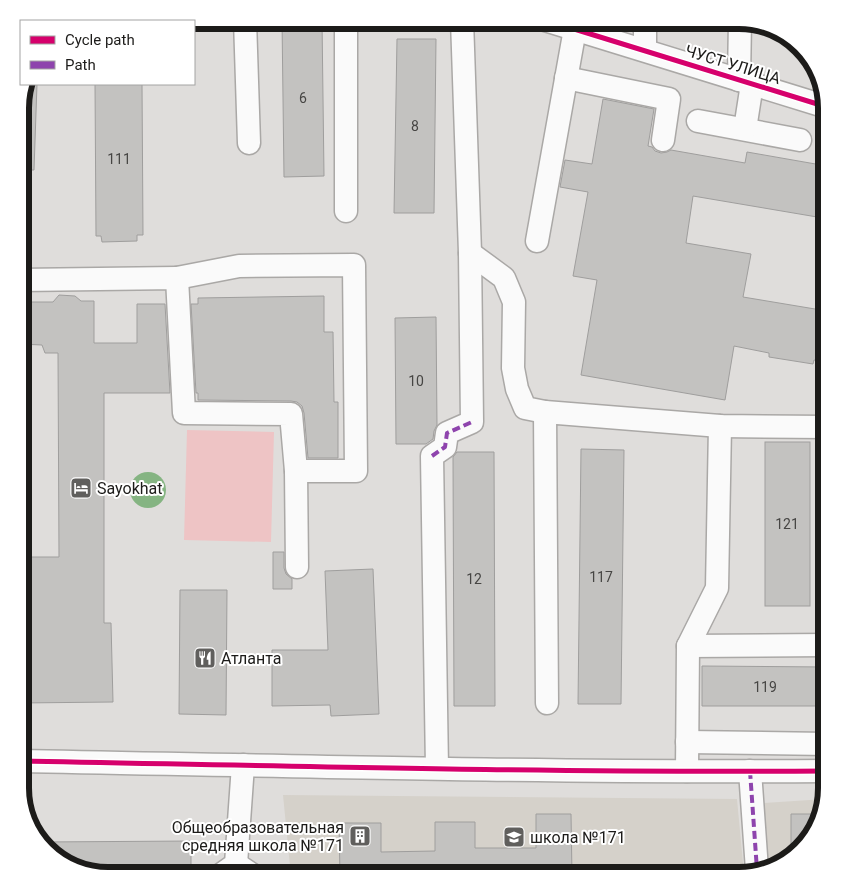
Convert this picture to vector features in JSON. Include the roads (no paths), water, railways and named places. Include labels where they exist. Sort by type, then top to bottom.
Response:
[{"type":"street","points":[[245,29],[249,143]]},
{"type":"street","points":[[346,29],[346,211]]},
{"type":"street","points":[[437,768],[432,456],[445,447],[447,433],[472,422],[470,253],[462,29]]},
{"type":"street","points":[[537,241],[575,29]]},
{"type":"street","name":"ЧУСТ УЛИЦА","points":[[575,29],[818,104]]},
{"type":"street","points":[[645,29],[645,50]]},
{"type":"street","points":[[741,29],[746,82],[745,129]]},
{"type":"street","points":[[566,78],[669,98],[663,140]]},
{"type":"street","points":[[698,121],[800,140]]},
{"type":"street","points":[[470,253],[504,278],[514,302],[514,368],[517,389],[525,408],[544,412],[720,426],[818,427]]},
{"type":"street","points":[[29,280],[177,278],[239,266],[354,265],[356,471],[296,471]]},
{"type":"street","points":[[177,278],[184,413],[291,414],[296,471],[297,567]]},
{"type":"street","points":[[544,412],[547,704]]},
{"type":"street","points":[[687,771],[688,646],[717,588],[720,426]]},
{"type":"street","points":[[688,646],[818,645]]},
{"type":"street","points":[[687,742],[818,744]]},
{"type":"street","points":[[29,761],[437,768],[818,771]]},
{"type":"street","points":[[236,867],[243,765]]},
{"type":"street","points":[[750,771],[756,866]]},
{"type":"place","name":"Sayokhat","points":[[81,488]]},
{"type":"place","name":"Атланта","points":[[205,658]]},
{"type":"place","name":"Общеобразовательная средняя школа №171","points":[[360,836]]},
{"type":"place","name":"школа №171","points":[[514,837]]}]
